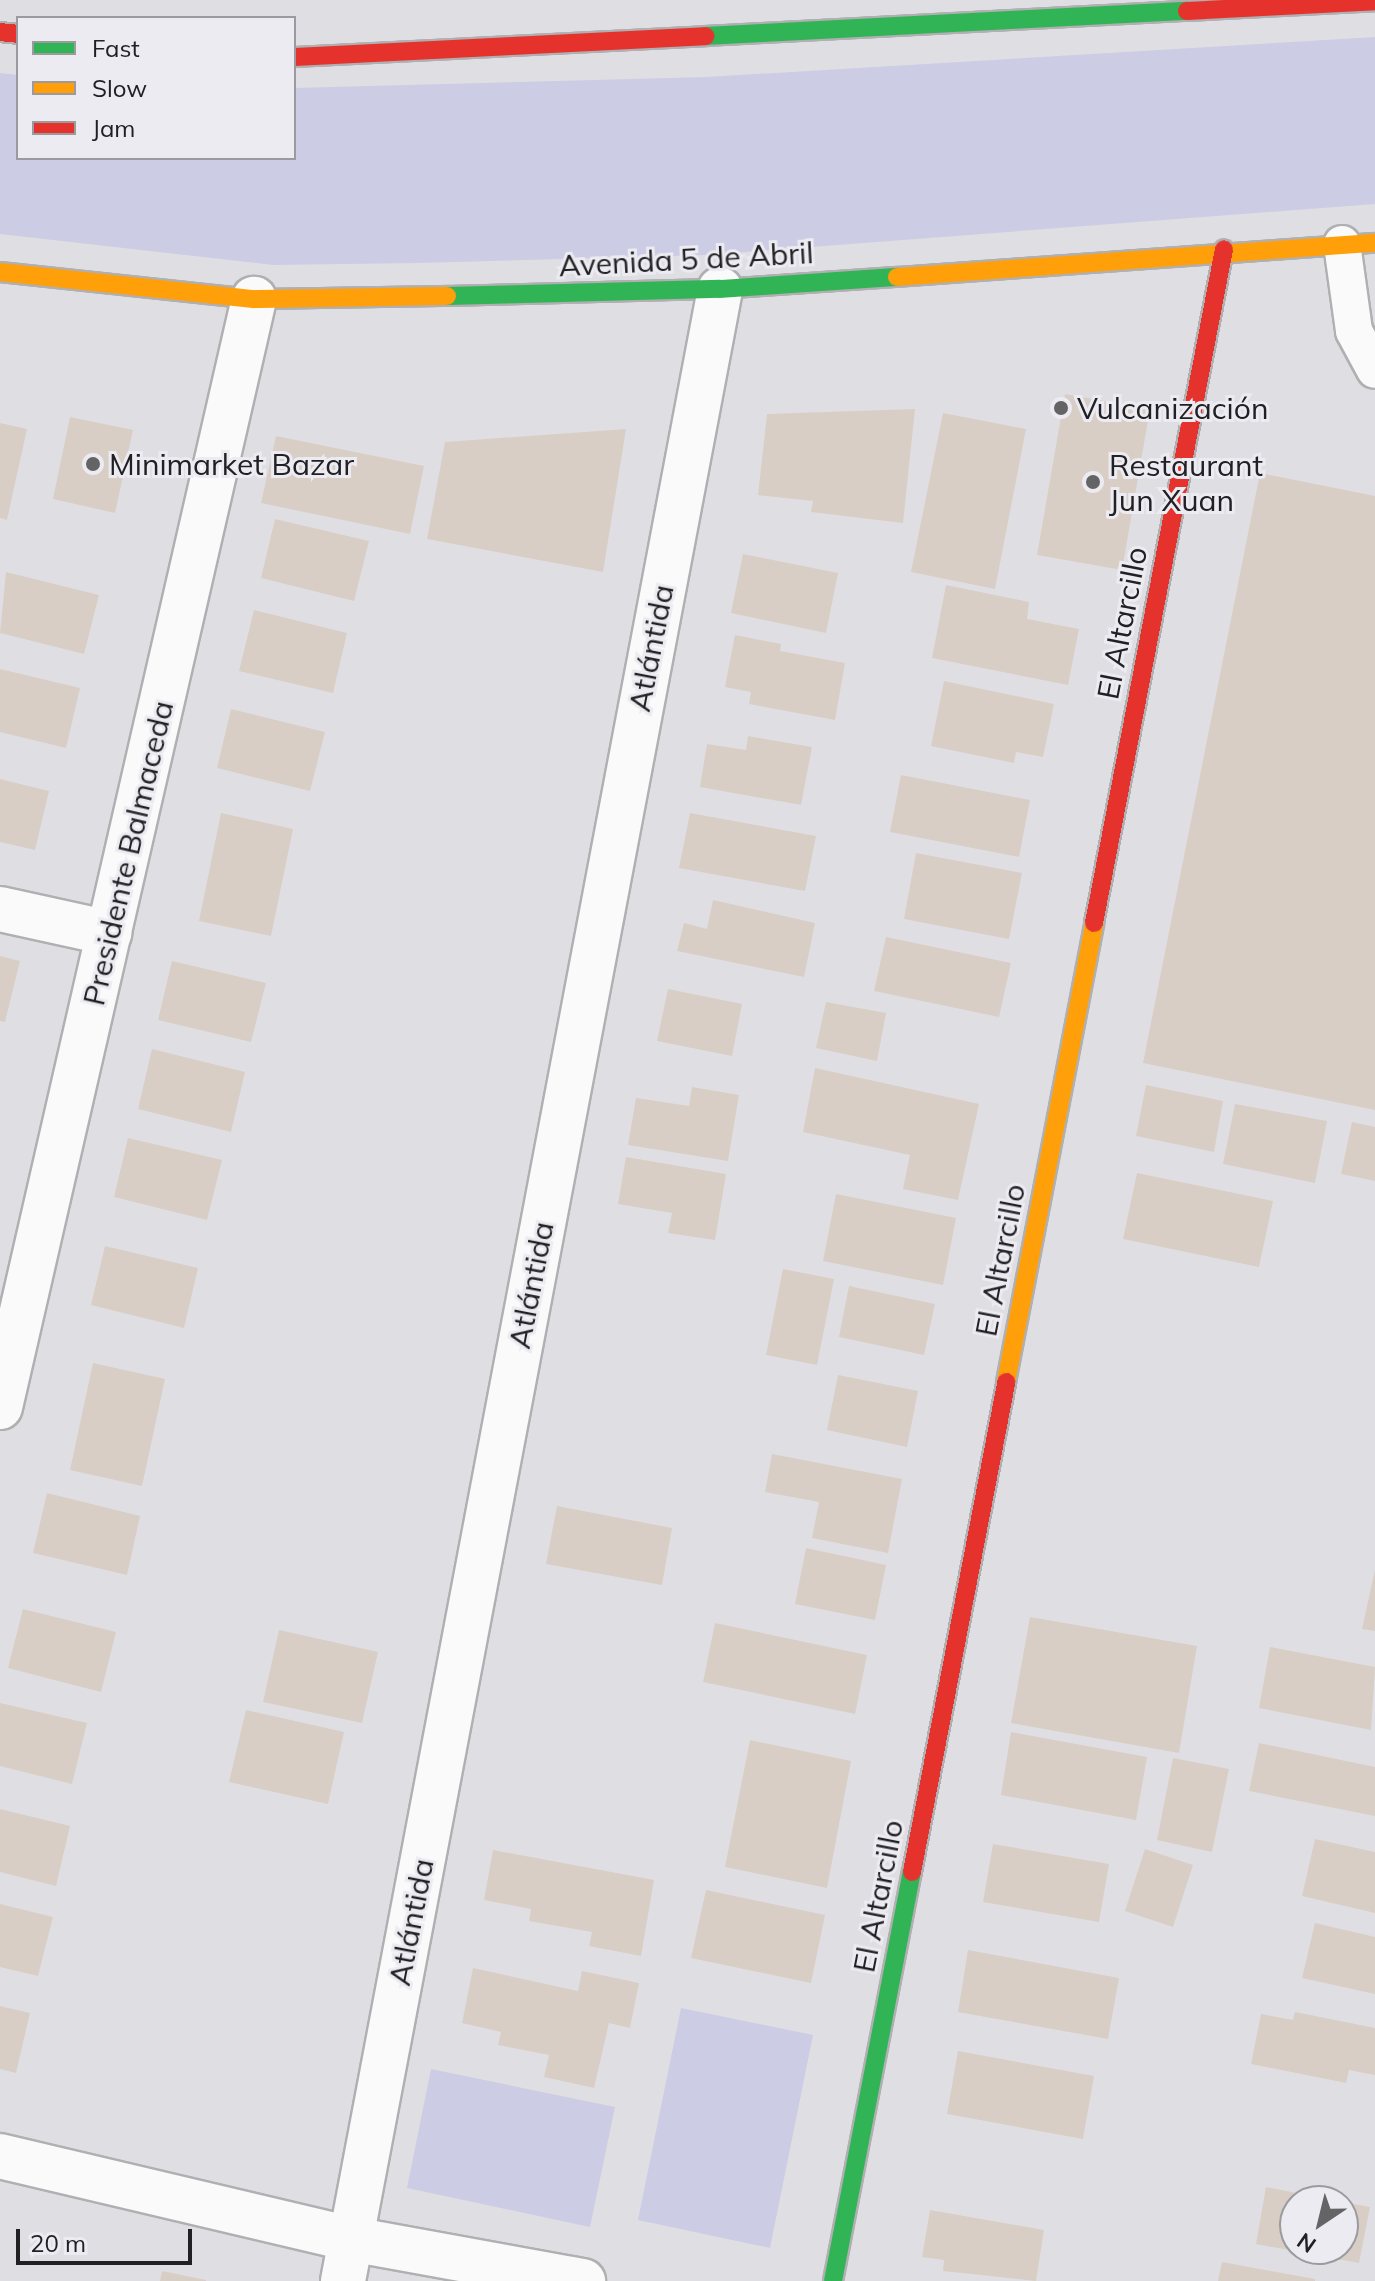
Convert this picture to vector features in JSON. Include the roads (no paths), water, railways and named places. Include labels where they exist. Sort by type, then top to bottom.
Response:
[{"type":"main road","points":[[296,57],[1375,1]]},
{"type":"main road","name":"Avenida 5 de Abril","points":[[0,272],[254,299],[720,289],[1224,249],[1359,243]]},
{"type":"main road","name":"El Altarcillo","points":[[833,2281],[1224,249]]},
{"type":"street","name":"Atlántida","points":[[347,2260],[720,289]]},
{"type":"street","name":"Presidente Balmaceda","points":[[1,1396],[254,299]]},
{"type":"street","points":[[0,909],[109,933]]},
{"type":"street","points":[[0,2156],[347,2260],[583,2281]]},
{"type":"lane","points":[[1359,243],[1354,331],[1375,370]]},
{"type":"place","name":"Vulcanización","points":[[1061,408]]},
{"type":"place","name":"Minimarket Bazar","points":[[93,464]]},
{"type":"place","name":"Restaurant Jun Xuan","points":[[1093,482]]}]
